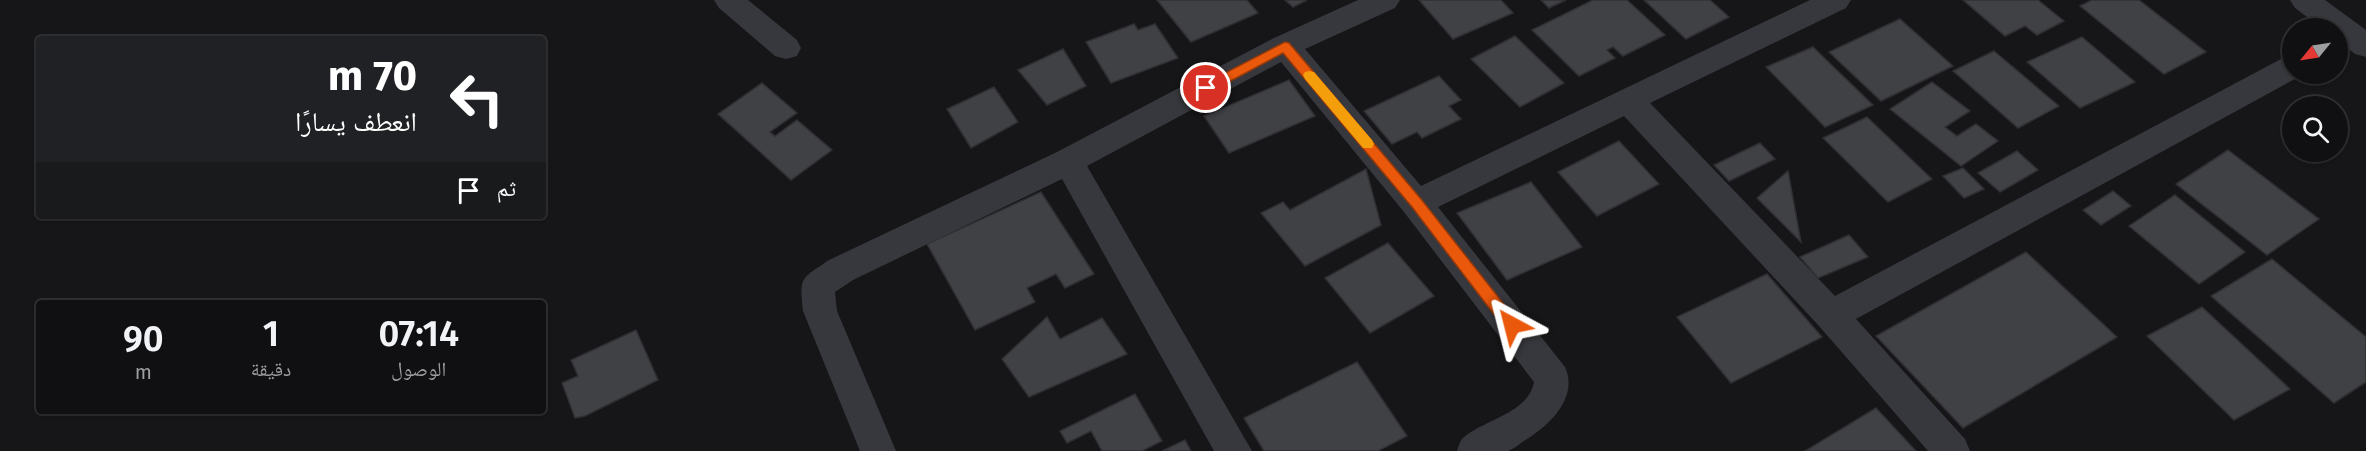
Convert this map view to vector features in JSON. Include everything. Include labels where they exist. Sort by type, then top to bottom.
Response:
[{"type":"street","points":[[729,0],[786,48]]},
{"type":"street","points":[[878,451],[820,311],[817,286],[841,270],[1068,161],[1285,46],[1385,0]]},
{"type":"street","points":[[1416,203],[1836,0]]},
{"type":"street","points":[[2305,0],[2351,41]]},
{"type":"street","points":[[1285,46],[1416,203],[1552,378],[1549,396],[1530,418],[1475,451]]},
{"type":"street","points":[[1831,315],[2282,72]]},
{"type":"street","points":[[1628,100],[1831,315],[1952,451]]},
{"type":"street","points":[[1068,161],[1234,451]]},
{"type":"building","points":[[1157,0],[1247,0],[1258,13],[1191,42]]},
{"type":"building","points":[[1285,0],[1307,0],[1293,7]]},
{"type":"building","points":[[1419,0],[1501,0],[1513,13],[1453,39]]},
{"type":"building","points":[[1541,0],[1566,0],[1549,8]]},
{"type":"building","points":[[1593,0],[1627,0],[1665,35],[1623,56],[1613,47],[1607,50],[1615,58],[1579,76],[1532,30]]},
{"type":"building","points":[[1644,0],[1710,0],[1729,17],[1686,39]]},
{"type":"building","points":[[1963,0],[2038,0],[2064,21],[2037,35],[2025,26],[2005,36]]},
{"type":"building","points":[[2092,0],[2139,0],[2206,52],[2164,74],[2080,6]]},
{"type":"building","points":[[1900,19],[1953,66],[1881,101],[1829,52]]},
{"type":"building","points":[[1134,24],[1138,30],[1155,24],[1178,58],[1111,83],[1086,42]]},
{"type":"building","points":[[1515,36],[1564,83],[1520,107],[1471,59]]},
{"type":"building","points":[[2082,37],[2135,82],[2080,108],[2027,62]]},
{"type":"building","points":[[1813,47],[1873,105],[1825,127],[1766,67]]},
{"type":"building","points":[[1063,49],[1086,86],[1047,105],[1018,70]]},
{"type":"building","points":[[1994,51],[2059,106],[2018,128],[1953,71]]},
{"type":"building","points":[[1439,76],[1461,100],[1449,106],[1461,119],[1422,138],[1417,132],[1392,144],[1364,111]]},
{"type":"building","points":[[1289,80],[1315,116],[1229,153],[1204,116]]},
{"type":"building","points":[[1932,82],[1970,111],[1945,127],[1957,136],[1976,124],[1998,141],[1961,166],[1890,109]]},
{"type":"building","points":[[762,83],[797,113],[770,132],[775,136],[797,120],[832,150],[791,180],[718,114]]},
{"type":"building","points":[[994,87],[1018,122],[971,148],[947,109]]},
{"type":"building","points":[[1867,117],[1932,179],[1888,202],[1823,138]]},
{"type":"building","points":[[1619,141],[1659,184],[1597,216],[1558,172]]},
{"type":"building","points":[[1760,143],[1775,159],[1729,181],[1714,165]]},
{"type":"building","points":[[2228,150],[2319,219],[2267,255],[2176,184]]},
{"type":"building","points":[[2017,151],[2038,170],[2000,192],[1978,173]]},
{"type":"building","points":[[1963,168],[1984,189],[1964,198],[1943,176]]},
{"type":"building","points":[[1366,169],[1381,225],[1305,266],[1261,213],[1283,202],[1290,210]]},
{"type":"building","points":[[1788,171],[1801,242],[1757,198]]},
{"type":"building","points":[[1531,182],[1582,247],[1507,280],[1457,213]]},
{"type":"building","points":[[2113,191],[2131,206],[2101,225],[2083,210]]},
{"type":"building","points":[[1041,192],[1094,274],[1065,288],[1056,274],[1027,288],[1035,302],[975,330],[927,244]]},
{"type":"building","points":[[2175,195],[2245,252],[2199,284],[2129,226]]},
{"type":"building","points":[[1849,235],[1868,257],[1818,278],[1800,257]]},
{"type":"building","points":[[1388,243],[1434,296],[1370,333],[1325,278]]},
{"type":"building","points":[[2026,252],[2117,337],[1963,428],[1876,336]]},
{"type":"building","points":[[2272,259],[2366,337],[2366,382],[2334,403],[2211,296]]},
{"type":"building","points":[[1767,274],[1822,337],[1731,383],[1677,317]]},
{"type":"building","points":[[2202,307],[2290,389],[2234,420],[2147,336]]},
{"type":"building","points":[[1047,317],[1060,339],[1102,318],[1127,354],[1029,397],[1002,359]]},
{"type":"building","points":[[636,330],[658,380],[585,416],[575,418],[562,383],[578,376],[571,360]]},
{"type":"building","points":[[1357,362],[1407,436],[1378,451],[1264,451],[1244,418]]},
{"type":"building","points":[[1135,394],[1162,441],[1142,451],[1102,451],[1091,431],[1067,443],[1060,431]]},
{"type":"building","points":[[1876,408],[1916,451],[1805,451]]},
{"type":"building","points":[[1185,440],[1191,451],[1162,451]]},
{"type":"slow traffic","points":[[1309,75],[1367,144]]},
{"type":"route","points":[[1206,88],[1285,46],[1416,203],[1512,325]]}]
